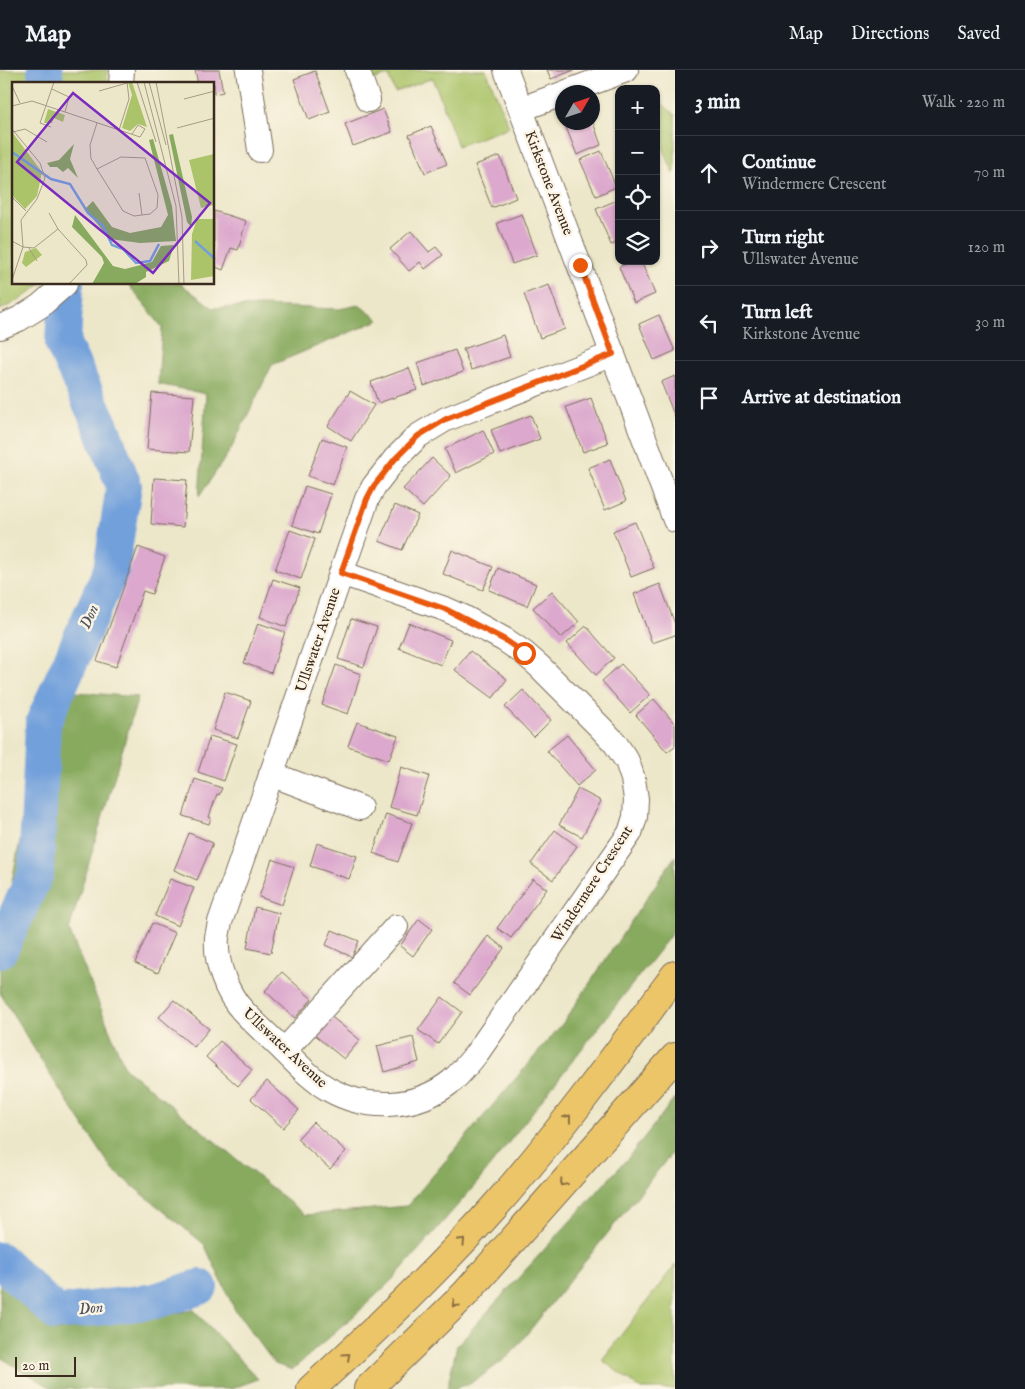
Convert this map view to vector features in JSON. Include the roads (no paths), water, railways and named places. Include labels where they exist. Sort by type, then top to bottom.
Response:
[{"type":"highway","points":[[623,1046],[675,962]]},
{"type":"highway","points":[[311,1389],[371,1334],[439,1266],[497,1204],[623,1046],[675,975]]},
{"type":"highway","points":[[618,1120],[675,1044]]},
{"type":"highway","points":[[368,1389],[465,1294],[675,1057]]},
{"type":"street","points":[[248,70],[260,150]]},
{"type":"street","points":[[357,70],[368,100]]},
{"type":"street","name":"Kirkstone Avenue","points":[[506,70],[674,514]]},
{"type":"street","points":[[586,85],[626,70]]},
{"type":"street","points":[[521,109],[555,97]]},
{"type":"street","points":[[0,327],[19,319],[40,306],[64,285]]},
{"type":"street","name":"Ullswater Avenue","points":[[364,1103],[329,1090],[284,1051],[242,1010],[231,994],[220,966],[217,952],[217,937],[220,922],[367,499],[374,486],[395,459],[418,436],[446,419],[613,354]]},
{"type":"street","name":"Windermere Crescent","points":[[341,573],[445,609],[492,632],[524,653],[615,744],[627,761],[633,779],[636,799],[635,816],[630,833],[483,1045],[464,1069],[452,1081],[437,1091],[419,1099],[400,1104],[364,1103]]},
{"type":"street","points":[[271,774],[360,808]]},
{"type":"street","points":[[284,1051],[396,927]]},
{"type":"waterway","name":"Don","points":[[45,70],[46,82]]},
{"type":"waterway","name":"Don","points":[[0,950],[36,873],[43,723],[111,570],[124,486],[100,424],[63,344],[66,285]]},
{"type":"waterway","name":"Don","points":[[0,1260],[56,1313],[155,1301],[200,1287]]}]
